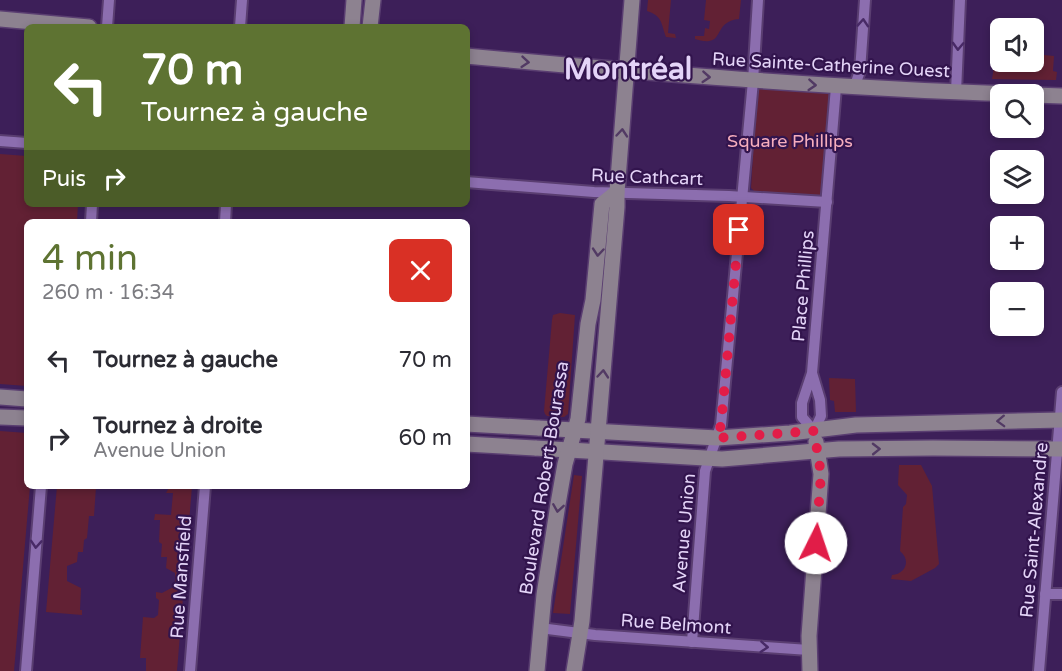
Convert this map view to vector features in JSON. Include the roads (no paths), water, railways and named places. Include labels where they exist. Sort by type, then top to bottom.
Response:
[{"type":"main road","points":[[352,24],[354,0]]},
{"type":"main road","points":[[370,24],[373,0]]},
{"type":"main road","points":[[574,671],[580,633],[598,432],[633,0]]},
{"type":"main road","points":[[0,20],[51,24]]},
{"type":"main road","name":"Rue Sainte-Catherine Ouest","points":[[470,56],[836,87],[990,93]]},
{"type":"main road","points":[[1044,95],[1062,96]]},
{"type":"main road","name":"Boulevard Robert-Bourassa","points":[[537,671],[546,582],[568,450],[578,419],[602,204],[617,192]]},
{"type":"main road","points":[[0,397],[24,399]]},
{"type":"main road","points":[[0,417],[24,418]]},
{"type":"main road","points":[[470,424],[717,438],[814,431],[856,425],[1061,420]]},
{"type":"main road","points":[[810,671],[809,650],[821,474],[814,431]]},
{"type":"main road","points":[[470,444],[709,459],[839,449],[1060,449]]},
{"type":"street","points":[[107,24],[109,0]]},
{"type":"street","points":[[240,24],[242,0]]},
{"type":"street","name":"Avenue Union","points":[[692,642],[705,471],[721,425],[759,0]]},
{"type":"street","points":[[854,88],[860,71],[865,0]]},
{"type":"street","points":[[956,92],[960,0]]},
{"type":"street","name":"Place Phillips","points":[[812,373],[836,87]]},
{"type":"street","points":[[0,141],[24,143]]},
{"type":"street","name":"Rue Cathcart","points":[[470,182],[594,192],[827,202]]},
{"type":"street","points":[[812,373],[820,400],[821,416],[814,431],[802,417],[802,403],[812,373]]},
{"type":"street","name":"Rue Saint-Alexandre","points":[[1039,671],[1045,594],[1058,501],[1062,392]]},
{"type":"street","points":[[26,671],[41,489]]},
{"type":"street","name":"Rue Mansfield","points":[[190,671],[205,489]]},
{"type":"street","points":[[1045,594],[1062,594]]},
{"type":"street","name":"Rue Belmont","points":[[540,628],[809,650]]},
{"type":"district","name":"Montréal","points":[[628,69]]},
{"type":"park label","name":"Square Phillips","points":[[790,141]]}]
